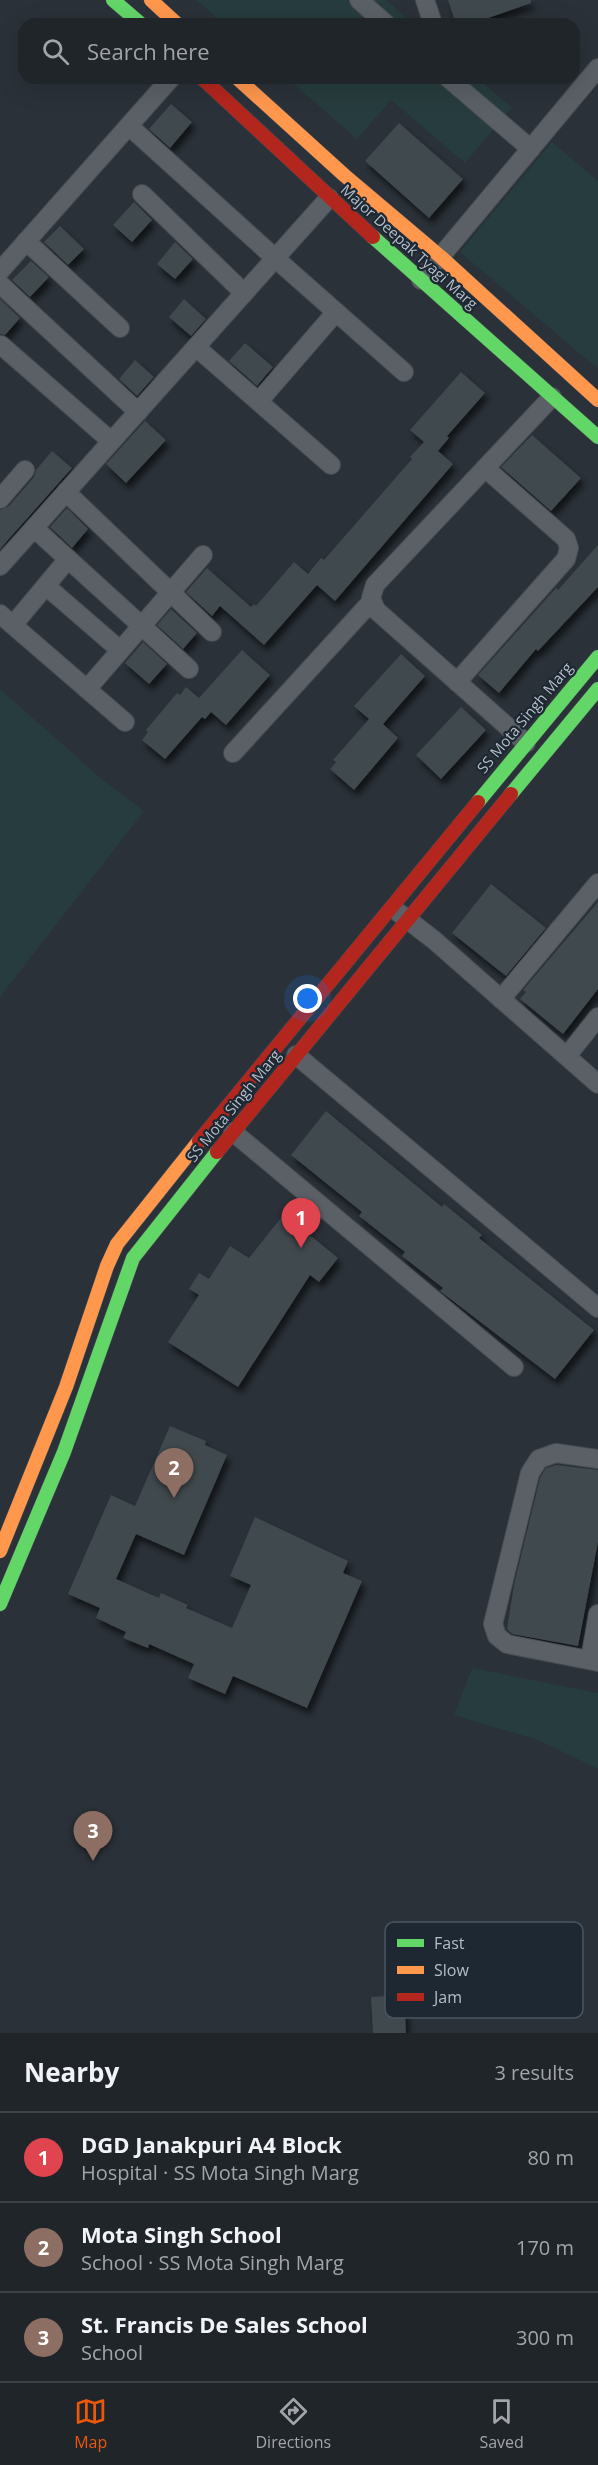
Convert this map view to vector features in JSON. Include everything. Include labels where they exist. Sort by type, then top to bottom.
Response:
[{"type":"street","points":[[113,0],[134,18]]},
{"type":"street","points":[[151,0],[170,18]]},
{"type":"street","points":[[359,0],[379,18]]},
{"type":"street","points":[[425,0],[431,18]]},
{"type":"street","points":[[421,280],[598,68]]},
{"type":"street","points":[[0,270],[166,84]]},
{"type":"street","name":"Major Deepak Tyagi Marg","points":[[208,84],[329,198],[598,437]]},
{"type":"street","name":"Major Deepak Tyagi Marg","points":[[244,84],[344,175],[441,256],[598,400]]},
{"type":"street","points":[[455,84],[531,149]]},
{"type":"street","points":[[129,126],[404,372]]},
{"type":"street","points":[[142,194],[244,293]]},
{"type":"street","points":[[0,566],[329,198]]},
{"type":"street","points":[[26,241],[120,328]]},
{"type":"street","points":[[0,284],[138,412]]},
{"type":"street","points":[[259,401],[336,312]]},
{"type":"street","points":[[1,345],[111,441]]},
{"type":"street","points":[[196,346],[331,465]]},
{"type":"street","points":[[526,743],[376,610],[371,602],[375,585],[552,397]]},
{"type":"street","points":[[458,682],[566,559],[568,548],[566,539],[485,468]]},
{"type":"street","points":[[0,499],[25,470]]},
{"type":"street","points":[[66,492],[212,632]]},
{"type":"street","points":[[34,528],[189,669]]},
{"type":"street","points":[[87,689],[203,555]]},
{"type":"street","points":[[68,559],[46,586],[6,619],[125,722]]},
{"type":"street","points":[[46,586],[120,650]]},
{"type":"street","points":[[233,753],[371,602]]},
{"type":"street","name":"SS Mota Singh Marg","points":[[0,1551],[66,1387],[106,1266],[117,1244],[249,1077],[598,657]]},
{"type":"street","name":"SS Mota Singh Marg","points":[[0,1604],[64,1452],[133,1258],[296,1055],[596,695]]},
{"type":"street","points":[[501,999],[598,883]]},
{"type":"street","points":[[391,906],[598,1084]]},
{"type":"street","points":[[567,1056],[598,1017]]},
{"type":"street","points":[[296,1055],[598,1308]]},
{"type":"street","points":[[233,1132],[514,1367]]},
{"type":"street","points":[[598,1459],[556,1454],[539,1459],[530,1473],[493,1624],[497,1636],[507,1644],[594,1661],[598,1614]]},
{"type":"green space","points":[[196,0],[386,0],[407,18],[217,18]]},
{"type":"green space","points":[[294,84],[484,84],[512,108],[465,163],[391,100],[357,139]]},
{"type":"green space","points":[[552,142],[598,181],[598,369],[460,252]]},
{"type":"green space","points":[[0,689],[104,781],[144,811],[0,997]]},
{"type":"green space","points":[[472,1668],[598,1693],[598,1769],[538,1740],[454,1715]]},
{"type":"building","points":[[448,0],[531,0],[531,3],[488,18],[454,18]]},
{"type":"building","points":[[171,104],[192,122],[170,148],[149,129]]},
{"type":"building","points":[[399,123],[463,179],[429,218],[365,161]]},
{"type":"building","points":[[134,202],[152,220],[132,242],[113,225]]},
{"type":"building","points":[[60,226],[84,249],[68,265],[44,242]]},
{"type":"building","points":[[175,242],[193,259],[175,279],[157,264]]},
{"type":"building","points":[[31,261],[49,277],[30,297],[12,280]]},
{"type":"building","points":[[0,299],[20,318],[5,335],[0,334]]},
{"type":"building","points":[[184,299],[206,319],[191,336],[169,317]]},
{"type":"building","points":[[245,343],[273,367],[257,386],[229,361]]},
{"type":"building","points":[[135,360],[154,377],[137,396],[119,379]]},
{"type":"building","points":[[461,372],[485,393],[447,436],[449,438],[438,451],[453,464],[335,601],[317,585],[264,645],[220,606],[212,616],[186,592],[207,568],[251,607],[254,604],[256,606],[294,562],[308,574],[321,558],[324,560],[412,459],[410,457],[424,442],[410,430]]},
{"type":"building","points":[[145,421],[166,440],[126,483],[106,464]]},
{"type":"building","points":[[532,435],[581,478],[551,511],[501,467]]},
{"type":"building","points":[[52,451],[72,468],[0,549],[0,510],[9,506],[34,477],[36,470]]},
{"type":"building","points":[[67,508],[88,529],[72,548],[50,527]]},
{"type":"building","points":[[598,545],[598,587],[538,651],[536,649],[499,693],[478,675]]},
{"type":"building","points":[[171,609],[197,633],[183,649],[157,625]]},
{"type":"building","points":[[143,642],[167,664],[149,684],[125,663]]},
{"type":"building","points":[[242,650],[270,675],[226,725],[211,712],[205,719],[202,717],[165,759],[142,740],[148,732],[146,730],[177,693],[180,695],[186,687],[199,698]]},
{"type":"building","points":[[401,654],[425,676],[383,724],[398,738],[354,790],[330,769],[336,762],[333,760],[369,719],[354,706]]},
{"type":"building","points":[[461,707],[486,730],[441,779],[416,755]]},
{"type":"building","points":[[491,884],[546,928],[506,976],[452,933]]},
{"type":"building","points":[[598,902],[598,989],[563,1034],[520,999],[526,992],[523,990]]},
{"type":"building","points":[[326,1111],[442,1207],[444,1204],[482,1235],[479,1238],[594,1330],[555,1379],[440,1291],[443,1288],[402,1256],[405,1252],[359,1216],[362,1212],[291,1155]]},
{"type":"building","points":[[284,1214],[338,1258],[319,1282],[310,1275],[238,1387],[168,1342],[199,1295],[189,1289],[199,1273],[209,1279],[230,1246],[249,1258]]},
{"type":"building","points":[[170,1426],[206,1441],[205,1445],[227,1455],[184,1555],[136,1534],[116,1579],[159,1598],[161,1593],[188,1605],[186,1608],[232,1628],[251,1585],[230,1576],[255,1517],[348,1561],[343,1573],[362,1581],[307,1708],[233,1676],[225,1694],[188,1678],[194,1664],[149,1644],[148,1648],[123,1638],[126,1632],[96,1618],[100,1608],[68,1594],[111,1495],[135,1506]]},
{"type":"building","points":[[557,1465],[598,1470],[598,1542],[578,1646],[512,1634],[507,1629],[514,1585],[540,1478],[546,1468]]},
{"type":"building","points":[[385,1996],[385,2018],[405,2018],[406,2033],[373,2033],[371,1997]]},
{"type":"traffic: fast","points":[[113,0],[134,18]]},
{"type":"traffic: fast","points":[[373,237],[598,437]]},
{"type":"traffic: fast","points":[[478,802],[598,657]]},
{"type":"traffic: fast","points":[[511,794],[598,689]]},
{"type":"traffic: fast","points":[[0,1604],[64,1452],[133,1258],[217,1152]]},
{"type":"traffic: slow","points":[[151,0],[170,18]]},
{"type":"traffic: slow","points":[[244,84],[344,175],[441,257],[598,400]]},
{"type":"traffic: slow","points":[[0,1551],[66,1387],[107,1266],[117,1244],[199,1141]]},
{"type":"traffic: jam","points":[[208,84],[373,237]]},
{"type":"traffic: jam","points":[[217,1152],[511,794]]},
{"type":"traffic: jam","points":[[199,1141],[478,802]]},
{"type":"place","name":"DGD Janakpuri A4 Block","points":[[301,1248]]},
{"type":"place","name":"Mota Singh School","points":[[174,1498]]},
{"type":"place","name":"St. Francis De Sales School","points":[[93,1861]]}]
